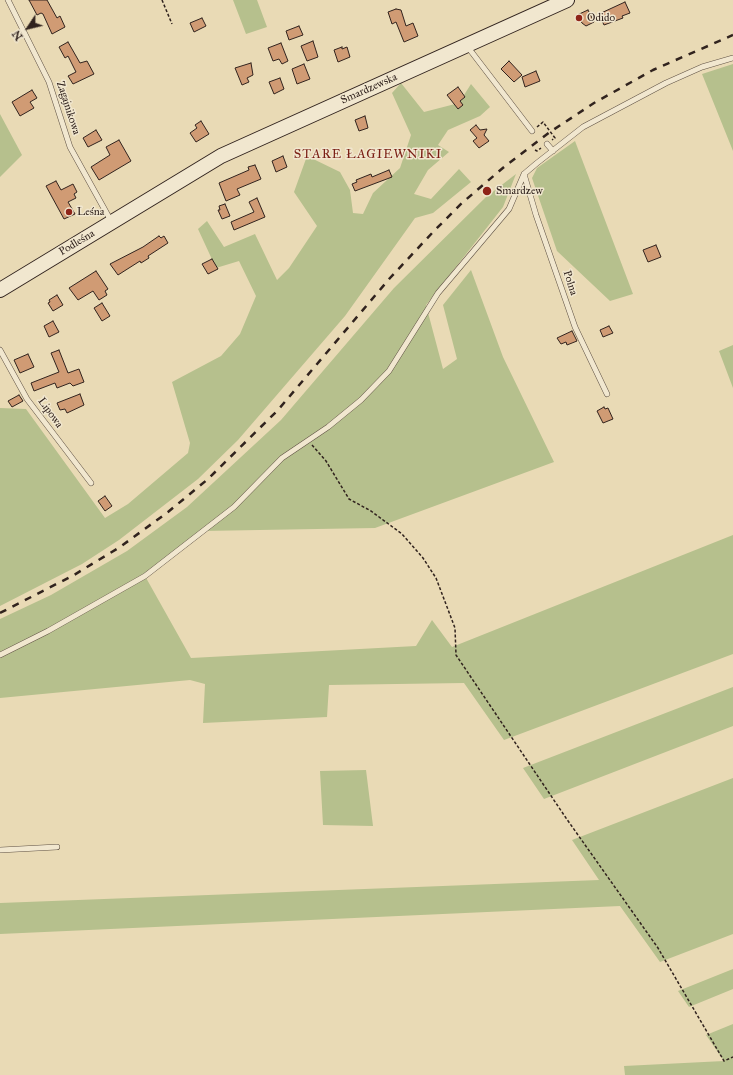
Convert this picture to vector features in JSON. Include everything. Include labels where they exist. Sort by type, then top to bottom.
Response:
[{"type":"street","name":"Smardzewska","points":[[174,183],[221,156],[567,0]]},
{"type":"street","name":"Podleśna","points":[[0,290],[174,183]]},
{"type":"lane","name":"Zagajnikowa","points":[[8,0],[49,82],[70,147],[112,222]]},
{"type":"lane","points":[[466,45],[532,131]]},
{"type":"lane","points":[[0,655],[145,576],[234,507],[282,458],[361,400],[389,371],[438,293],[509,209],[524,174],[583,128],[666,83],[702,67],[733,58]]},
{"type":"lane","points":[[547,144],[553,151]]},
{"type":"lane","name":"Polna","points":[[524,174],[536,215],[575,327],[607,394]]},
{"type":"lane","name":"Lipowa","points":[[0,350],[28,399],[90,483]]},
{"type":"lane","points":[[0,850],[57,847]]},
{"type":"path","points":[[162,0],[172,24]]},
{"type":"path","points":[[532,131],[543,122],[555,138],[536,151],[535,150]]},
{"type":"path","points":[[308,440],[326,461],[349,500],[371,510],[402,534],[423,558],[436,578],[455,628],[456,655],[566,818],[658,948],[724,1061],[733,1057]]},
{"type":"green space","points":[[233,0],[257,0],[267,27],[246,34]]},
{"type":"green space","points":[[733,64],[733,151],[702,74]]},
{"type":"green space","points":[[401,83],[424,112],[459,103],[471,84],[490,107],[480,116],[448,130],[438,145],[449,152],[428,170],[414,194],[431,199],[459,169],[471,182],[433,213],[415,218],[345,316],[238,440],[198,479],[119,540],[82,564],[0,606],[0,408],[26,409],[105,518],[128,504],[188,453],[190,443],[172,382],[221,356],[240,334],[256,296],[239,261],[216,268],[198,229],[207,221],[224,247],[255,234],[277,280],[289,268],[317,226],[294,192],[307,156],[340,172],[350,190],[353,213],[363,214],[373,193],[400,168],[411,135],[392,93]]},
{"type":"green space","points":[[0,114],[22,155],[0,177]]},
{"type":"green space","points":[[575,141],[633,294],[610,301],[557,251],[532,178],[537,168]]},
{"type":"green space","points":[[516,174],[503,207],[426,305],[443,369],[457,359],[443,305],[471,270],[503,357],[554,462],[375,528],[202,531],[145,576],[191,658],[416,646],[432,620],[452,647],[733,535],[733,654],[504,740],[464,683],[329,685],[327,717],[203,723],[205,684],[190,680],[0,698],[0,619],[51,595],[127,551],[187,507],[281,420],[394,288],[486,197]]},
{"type":"green space","points":[[733,345],[733,388],[719,351]]},
{"type":"green space","points":[[733,687],[733,726],[544,799],[523,768]]},
{"type":"green space","points":[[366,770],[373,826],[323,825],[320,771]]},
{"type":"green space","points":[[733,778],[733,934],[660,962],[620,906],[0,934],[0,903],[599,880],[572,840]]},
{"type":"green space","points":[[733,969],[733,989],[689,1007],[678,991]]},
{"type":"green space","points":[[733,1024],[733,1075],[625,1075],[624,1066],[724,1061],[706,1035]]},
{"type":"building","points":[[29,0],[47,0],[57,18],[60,16],[65,27],[52,34],[43,14],[41,13],[37,15]]},
{"type":"building","points":[[625,2],[630,13],[622,16],[623,18],[604,25],[599,14]]},
{"type":"building","points":[[396,9],[401,10],[406,26],[413,23],[418,36],[404,42],[396,22],[392,24],[388,12]]},
{"type":"building","points":[[588,10],[594,22],[586,26],[577,15]]},
{"type":"building","points":[[202,18],[206,26],[194,32],[190,23]]},
{"type":"building","points":[[299,26],[303,35],[289,40],[286,31]]},
{"type":"building","points":[[313,41],[318,57],[307,61],[301,46]]},
{"type":"building","points":[[68,42],[80,63],[87,61],[94,74],[73,84],[68,76],[76,72],[68,56],[65,58],[59,47]]},
{"type":"building","points":[[281,43],[288,61],[282,64],[279,59],[273,61],[268,48]]},
{"type":"building","points":[[342,47],[342,49],[347,47],[350,57],[338,62],[334,50]]},
{"type":"building","points":[[509,61],[522,75],[514,82],[501,69]]},
{"type":"building","points":[[251,63],[253,75],[247,78],[249,82],[242,85],[235,68]]},
{"type":"building","points":[[304,64],[310,79],[297,84],[292,69]]},
{"type":"building","points":[[536,71],[540,81],[525,87],[522,77]]},
{"type":"building","points":[[280,78],[284,89],[274,94],[269,82]]},
{"type":"building","points":[[458,87],[465,97],[460,101],[463,105],[458,109],[447,95]]},
{"type":"building","points":[[32,90],[37,98],[30,102],[34,108],[20,116],[12,102]]},
{"type":"building","points":[[365,116],[368,128],[359,131],[355,120]]},
{"type":"building","points":[[201,121],[209,134],[196,142],[190,133],[197,128],[195,125]]},
{"type":"building","points":[[476,125],[480,130],[487,129],[484,135],[489,141],[479,148],[473,141],[477,138],[470,130]]},
{"type":"building","points":[[96,130],[102,140],[88,147],[83,138]]},
{"type":"building","points":[[119,140],[131,161],[99,180],[91,167],[110,155],[106,147]]},
{"type":"building","points":[[283,156],[287,167],[276,172],[272,161]]},
{"type":"building","points":[[255,165],[261,179],[237,189],[240,195],[226,201],[219,183],[249,170],[248,167]]},
{"type":"building","points":[[389,170],[392,177],[355,191],[352,184],[357,182],[356,180],[371,174],[372,177]]},
{"type":"building","points":[[56,181],[61,190],[73,184],[77,192],[74,194],[76,198],[68,202],[75,214],[64,219],[46,186]]},
{"type":"building","points":[[257,198],[265,217],[234,230],[231,222],[254,212],[249,202]]},
{"type":"building","points":[[225,204],[230,216],[222,219],[218,210],[220,210],[219,206]]},
{"type":"building","points":[[159,236],[161,238],[164,236],[168,243],[148,256],[149,258],[141,263],[140,261],[118,275],[110,264],[143,247]]},
{"type":"building","points":[[656,245],[661,257],[648,262],[643,250]]},
{"type":"building","points":[[212,259],[218,269],[208,274],[202,264]]},
{"type":"building","points":[[96,271],[108,289],[105,291],[107,295],[99,300],[93,291],[78,300],[69,288]]},
{"type":"building","points":[[57,295],[63,305],[53,311],[48,303],[50,302],[49,300]]},
{"type":"building","points":[[102,303],[110,316],[102,321],[94,308]]},
{"type":"building","points":[[53,321],[59,332],[49,337],[44,326]]},
{"type":"building","points":[[609,326],[613,333],[603,337],[600,330]]},
{"type":"building","points":[[572,331],[577,341],[567,345],[566,342],[561,344],[557,338]]},
{"type":"building","points":[[59,350],[68,373],[79,369],[84,382],[73,386],[70,383],[57,388],[55,383],[34,391],[31,383],[59,372],[51,353]]},
{"type":"building","points":[[28,354],[34,367],[20,373],[14,360]]},
{"type":"building","points":[[80,394],[84,405],[67,413],[65,409],[60,410],[57,403]]},
{"type":"building","points":[[19,395],[23,401],[12,407],[8,401]]},
{"type":"building","points":[[604,407],[605,409],[608,408],[613,419],[603,423],[597,411]]},
{"type":"building","points":[[105,496],[112,506],[105,511],[98,501]]},
{"type":"railway","points":[[0,613],[74,575],[120,547],[168,512],[208,479],[278,410],[390,278],[434,231],[462,203],[504,167],[550,132],[594,103],[653,70],[733,35]]},
{"type":"place","name":"Odido","points":[[579,18]]},
{"type":"place","name":"Smardzew","points":[[487,191]]},
{"type":"place","name":"Leśna","points":[[69,212]]},
{"type":"district","name":"STARE ŁAGIEWNIKI","points":[[368,155]]}]
